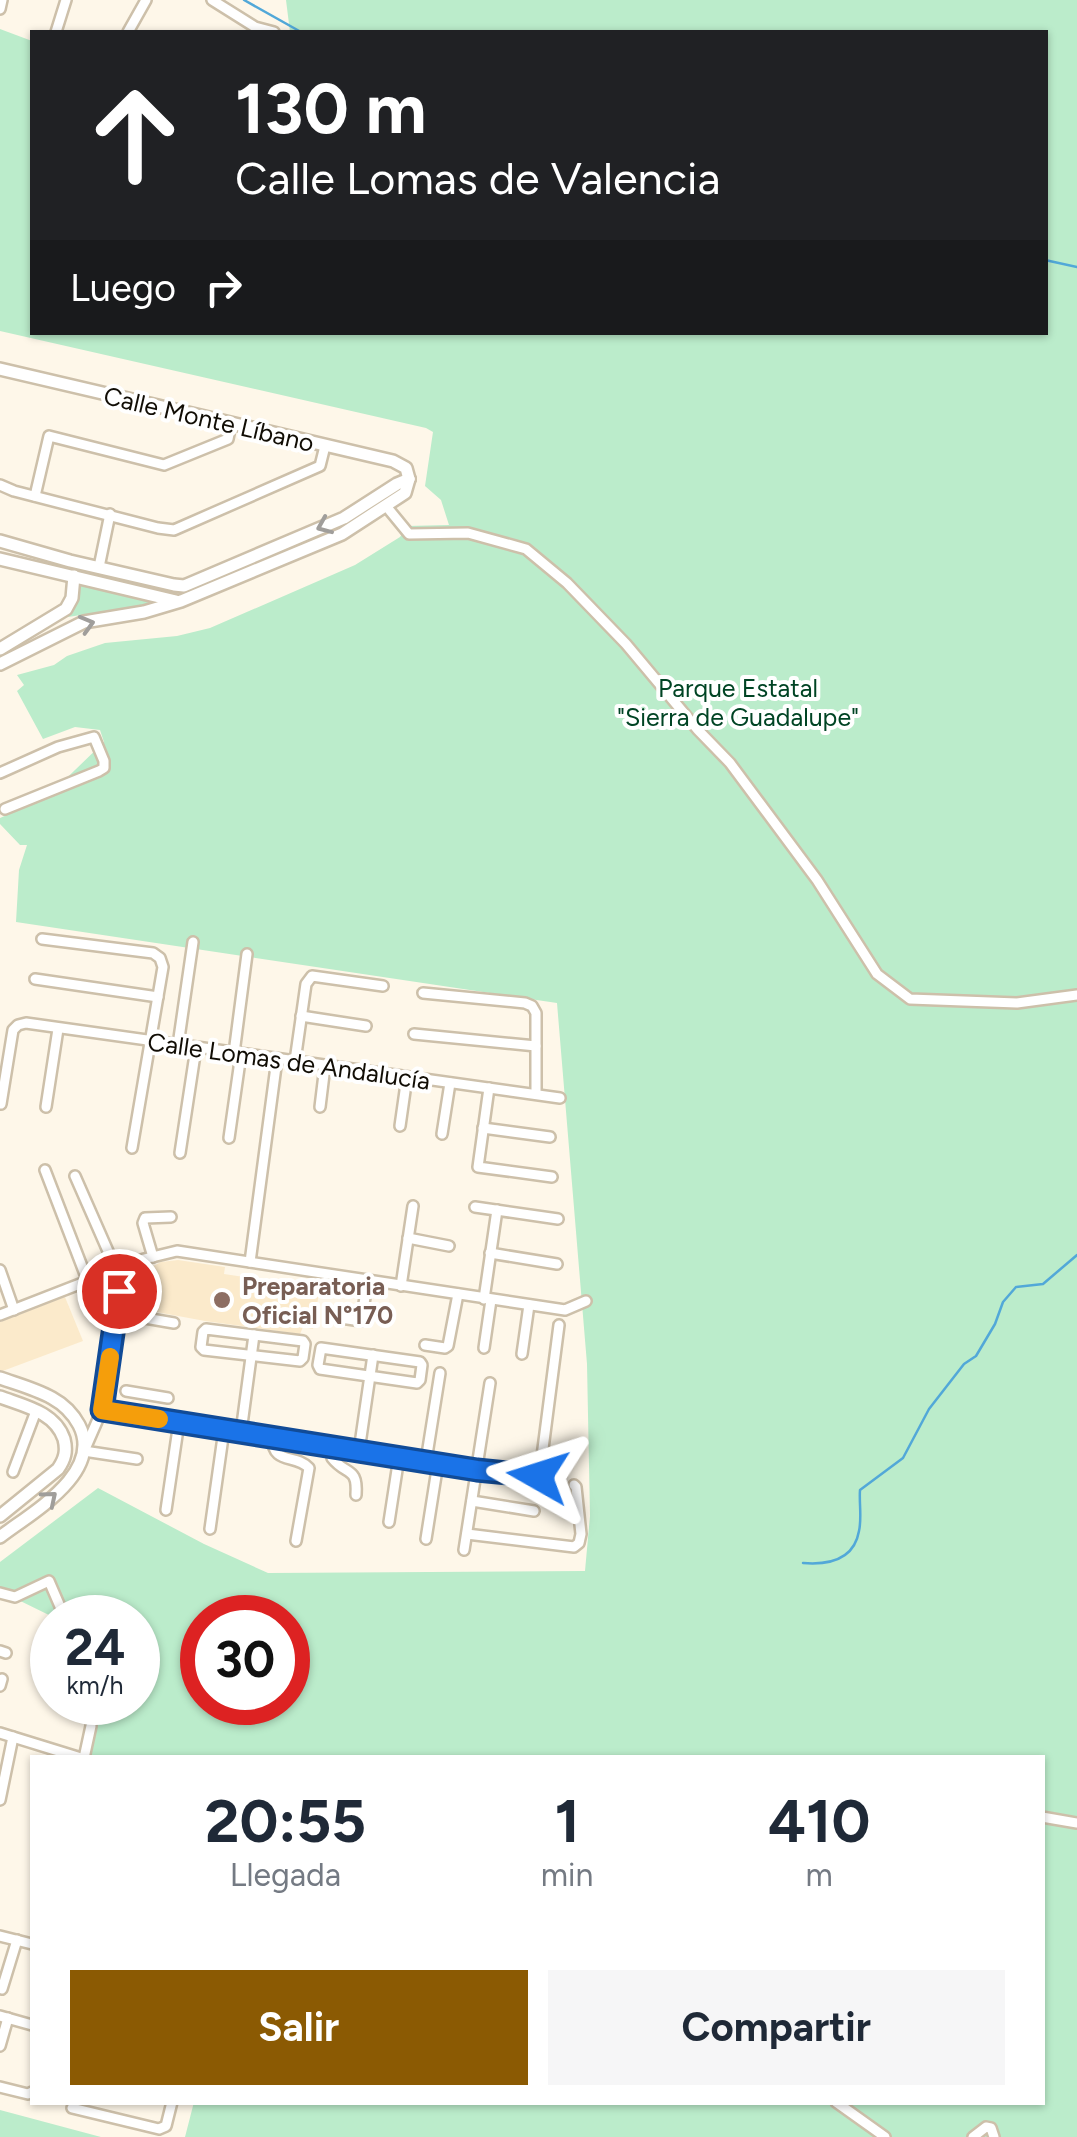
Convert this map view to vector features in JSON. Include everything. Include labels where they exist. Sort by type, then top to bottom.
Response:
[{"type":"street","points":[[0,8],[2,0]]},
{"type":"street","points":[[57,30],[66,0]]},
{"type":"street","points":[[129,30],[146,0]]},
{"type":"street","points":[[212,0],[266,30]]},
{"type":"street","name":"Calle Monte Líbano","points":[[0,370],[400,464],[406,468],[409,479]]},
{"type":"street","points":[[34,496],[49,436],[164,465],[228,439],[231,424]]},
{"type":"street","points":[[0,484],[14,491],[174,530],[320,466],[325,446]]},
{"type":"street","points":[[0,541],[179,586],[224,576],[342,534],[405,493],[409,479]]},
{"type":"street","points":[[0,664],[84,622],[144,612],[180,601],[344,518],[409,479]]},
{"type":"street","points":[[386,506],[409,534],[468,533],[526,548],[568,583],[730,763],[817,880],[877,974],[910,998],[1017,1002],[1077,995]]},
{"type":"street","points":[[99,567],[110,514]]},
{"type":"street","points":[[21,565],[25,548]]},
{"type":"street","points":[[0,559],[180,601]]},
{"type":"street","points":[[0,649],[66,609],[72,598],[74,576]]},
{"type":"street","points":[[0,773],[58,747],[94,738],[104,761],[104,768],[5,809]]},
{"type":"street","points":[[42,939],[152,953],[160,958],[163,967],[132,1148]]},
{"type":"street","points":[[178,1045],[193,942]]},
{"type":"street","points":[[229,1138],[248,954]]},
{"type":"street","points":[[296,1062],[306,984],[312,976],[384,986]]},
{"type":"street","points":[[35,979],[158,997]]},
{"type":"street","points":[[423,993],[532,1006],[536,1013],[536,1094]]},
{"type":"street","points":[[302,1016],[366,1026]]},
{"type":"street","name":"Calle Lomas de Andalucía","points":[[1,1104],[13,1030],[26,1024],[560,1098]]},
{"type":"street","points":[[46,1107],[58,1029]]},
{"type":"street","points":[[414,1034],[536,1046]]},
{"type":"street","points":[[180,1153],[196,1048]]},
{"type":"street","points":[[250,1262],[276,1059]]},
{"type":"street","points":[[320,1107],[326,1066]]},
{"type":"street","points":[[400,1126],[407,1077]]},
{"type":"street","points":[[442,1134],[450,1082]]},
{"type":"street","points":[[489,1088],[480,1168],[552,1178]]},
{"type":"street","points":[[483,1128],[550,1137]]},
{"type":"street","points":[[45,1170],[88,1282]]},
{"type":"street","points":[[74,1176],[111,1258],[122,1269]]},
{"type":"street","points":[[401,1286],[414,1206]]},
{"type":"street","points":[[475,1207],[558,1218]]},
{"type":"street","points":[[484,1348],[497,1210]]},
{"type":"street","points":[[152,1257],[142,1223],[145,1218],[170,1217]]},
{"type":"street","points":[[408,1238],[448,1246]]},
{"type":"street","points":[[0,1316],[177,1251],[565,1310],[586,1301]]},
{"type":"street","points":[[490,1253],[556,1264]]},
{"type":"street","points":[[0,1537],[52,1498],[81,1464],[102,1410],[122,1269]]},
{"type":"street","points":[[0,1270],[14,1310]]},
{"type":"street","points":[[334,1318],[361,1321],[368,1280]]},
{"type":"street","points":[[425,1345],[448,1346],[458,1294]]},
{"type":"street","points":[[522,1354],[530,1305]]},
{"type":"street","points":[[116,1314],[174,1324]]},
{"type":"street","points":[[102,1410],[477,1470],[538,1476],[559,1325]]},
{"type":"street","points":[[204,1332],[302,1340],[305,1344],[300,1361],[252,1355],[204,1350],[204,1332]]},
{"type":"street","points":[[240,1432],[254,1335]]},
{"type":"street","points":[[320,1350],[422,1363],[417,1383],[370,1376],[320,1369],[320,1350]]},
{"type":"street","points":[[359,1451],[373,1356]]},
{"type":"street","points":[[426,1461],[440,1373]]},
{"type":"street","points":[[0,1378],[51,1397],[66,1408],[83,1434],[85,1450]]},
{"type":"street","points":[[464,1550],[490,1384]]},
{"type":"street","points":[[126,1391],[168,1398]]},
{"type":"street","points":[[152,1418],[155,1396]]},
{"type":"street","points":[[0,1397],[54,1421],[66,1449],[58,1469],[0,1516]]},
{"type":"street","points":[[13,1472],[36,1411]]},
{"type":"street","points":[[166,1510],[179,1422]]},
{"type":"street","points":[[210,1528],[224,1430]]},
{"type":"street","points":[[272,1436],[272,1446],[281,1458],[302,1462],[308,1468],[296,1541]]},
{"type":"street","points":[[333,1447],[332,1458],[355,1474],[356,1494]]},
{"type":"street","points":[[85,1450],[137,1458]]},
{"type":"street","points":[[389,1522],[399,1457]]},
{"type":"street","points":[[426,1539],[438,1463]]},
{"type":"street","points":[[467,1534],[574,1547],[581,1534],[574,1484]]},
{"type":"street","points":[[472,1501],[534,1511]]},
{"type":"street","points":[[0,1593],[15,1597],[48,1581],[54,1595]]},
{"type":"street","points":[[84,1755],[92,1726]]},
{"type":"street","points":[[0,1733],[55,1754]]},
{"type":"street","points":[[0,1800],[13,1737]]},
{"type":"street","points":[[1045,1818],[1077,1823]]},
{"type":"street","points":[[0,1936],[30,1943]]},
{"type":"street","points":[[2,1988],[17,1940]]},
{"type":"street","points":[[0,2046],[4,2017],[30,2024]]},
{"type":"street","points":[[0,2087],[30,2093]]},
{"type":"street","points":[[72,2108],[163,2129],[171,2105]]},
{"type":"street","points":[[840,2105],[885,2137]]},
{"type":"street","points":[[972,2137],[986,2127],[991,2128],[994,2137]]},
{"type":"shaded area","name":"Preparatoria Oficial N°170","points":[[178,1260],[225,1267],[224,1274],[306,1286],[309,1278],[321,1281],[313,1329],[303,1327],[300,1334],[124,1306],[127,1293],[144,1271],[161,1262]]},
{"type":"shaded area","points":[[65,1297],[83,1341],[0,1372],[0,1322]]},
{"type":"green space","name":"Parque Estatal \"Sierra de Guadalupe\"","points":[[286,0],[1077,0],[1077,2137],[185,2137],[193,2105],[1045,2105],[1045,1755],[86,1755],[94,1725],[160,1725],[160,1595],[30,1595],[30,1606],[0,1591],[0,1562],[98,1488],[268,1573],[585,1571],[590,1516],[587,1364],[557,1003],[16,922],[19,870],[27,845],[20,845],[0,824],[0,818],[46,798],[104,742],[100,730],[75,727],[43,739],[17,691],[24,685],[17,675],[54,665],[67,656],[105,643],[177,636],[210,628],[355,565],[400,537],[407,526],[449,525],[441,500],[425,486],[433,432],[0,331],[0,29],[30,40],[30,335],[1048,335],[1048,30],[290,30]]},
{"type":"green space","points":[[77,577],[165,602],[68,617],[76,599]]},
{"type":"green space","points":[[0,2110],[101,2137],[0,2137]]},
{"type":"waterway","points":[[244,0],[297,30]]},
{"type":"waterway","points":[[1048,261],[1077,267]]},
{"type":"waterway","points":[[803,1563],[839,1559],[852,1549],[860,1526],[860,1490],[903,1458],[929,1409],[964,1364],[976,1356],[1003,1302],[1016,1287],[1043,1284],[1077,1255]]},
{"type":"slow traffic","points":[[110,1357],[102,1410],[159,1419]]},
{"type":"place","name":"Preparatoria Oficial N°170","points":[[222,1300]]},
{"type":"route","points":[[119,1291],[102,1410],[477,1470],[538,1476]]}]
